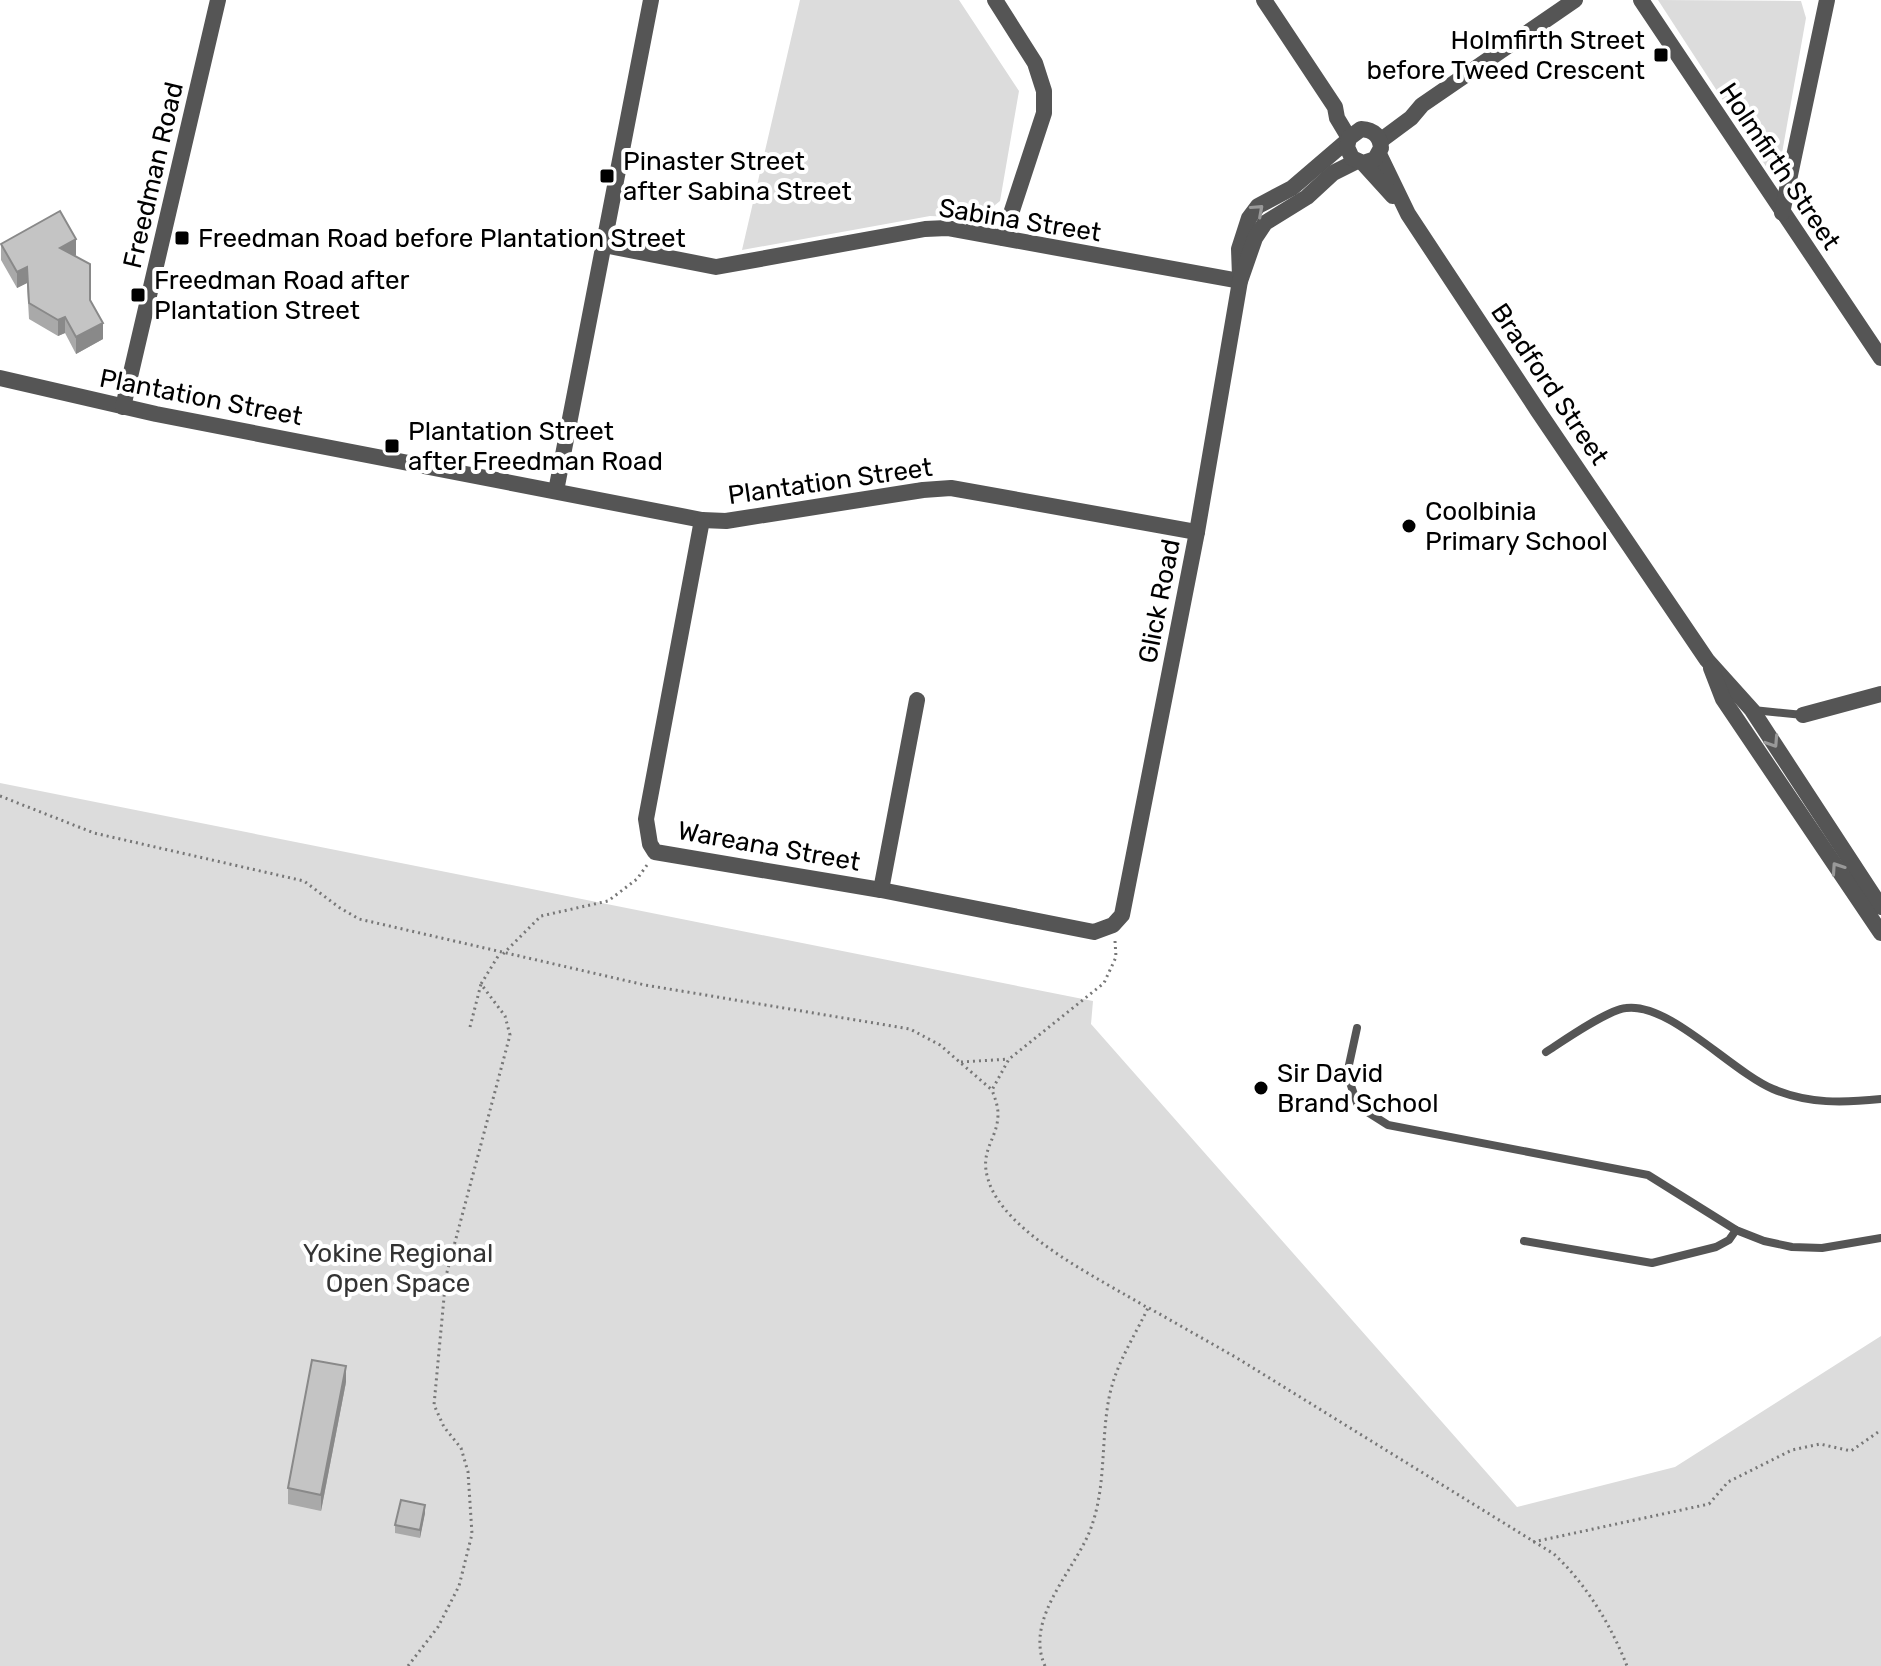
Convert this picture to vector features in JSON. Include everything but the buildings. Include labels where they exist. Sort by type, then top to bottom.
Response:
[{"type":"street","name":"Freedman Road","points":[[123,407],[218,0]]},
{"type":"street","points":[[556,491],[651,0]]},
{"type":"street","points":[[995,0],[1035,63],[1044,91],[1044,113],[1003,238]]},
{"type":"street","name":"Bradford Street","points":[[1264,0],[1335,107],[1337,118],[1365,139],[1408,214],[1707,660],[1752,710],[1881,907]]},
{"type":"street","points":[[1360,162],[1375,159],[1365,139],[1405,111],[1422,105],[1575,0]]},
{"type":"street","name":"Holmfirth Street","points":[[1641,0],[1881,358]]},
{"type":"street","points":[[1782,213],[1827,0]]},
{"type":"street","name":"Bradford Street","points":[[1365,139],[1349,152],[1408,214]]},
{"type":"street","name":"Glick Road","points":[[1240,281],[1239,249],[1249,218],[1258,206],[1292,188],[1365,139]]},
{"type":"street","name":"Glick Road","points":[[1113,925],[1122,915],[1197,532],[1240,281],[1255,238],[1265,223],[1307,197],[1333,173],[1360,162]]},
{"type":"street","name":"Sabina Street","points":[[604,245],[716,267],[925,229],[947,228],[1240,281]]},
{"type":"street","name":"Plantation Street","points":[[0,378],[123,407],[702,520],[726,521],[951,488],[1197,532]]},
{"type":"street","name":"Wareana Street","points":[[702,520],[646,819],[650,844],[655,852],[881,890],[1094,932],[1113,925]]},
{"type":"street","name":"Bradford Street","points":[[1707,660],[1723,699],[1881,933]]},
{"type":"street","points":[[1803,715],[1881,694]]},
{"type":"street","points":[[881,890],[917,700]]},
{"type":"lane","points":[[1752,710],[1803,715]]},
{"type":"lane","points":[[1546,1052],[1621,1008],[1641,1007],[1662,1014],[1744,1073],[1772,1089],[1808,1101],[1842,1103],[1881,1099]]},
{"type":"lane","points":[[1357,1028],[1347,1074],[1358,1106],[1388,1125],[1648,1175],[1736,1230],[1764,1241],[1792,1247],[1822,1248],[1881,1238]]},
{"type":"lane","points":[[1524,1241],[1652,1263],[1716,1247],[1729,1240],[1736,1230]]},
{"type":"path","points":[[0,796],[94,833],[304,881],[359,919],[645,985],[910,1029],[940,1045],[992,1090],[999,1111],[985,1155],[988,1179],[1002,1209],[1044,1244],[1237,1358],[1554,1554],[1575,1574],[1596,1606],[1627,1666]]},
{"type":"path","points":[[470,1027],[481,984],[502,954],[541,916],[608,901],[637,879],[655,852]]},
{"type":"path","points":[[992,1090],[1009,1059],[1104,983],[1116,957],[1113,925]]},
{"type":"path","points":[[408,1666],[438,1627],[459,1586],[472,1534],[468,1472],[461,1448],[444,1427],[434,1405],[446,1276],[510,1035],[505,1016],[481,984]]},
{"type":"path","points":[[959,1062],[1009,1059]]},
{"type":"path","points":[[1045,1666],[1041,1629],[1056,1592],[1092,1527],[1112,1388],[1148,1308]]},
{"type":"path","points":[[1533,1542],[1709,1504],[1728,1482],[1792,1450],[1820,1444],[1851,1451],[1881,1430]]},
{"type":"green space","points":[[800,0],[959,0],[1019,91],[1000,201],[979,218],[930,216],[742,250]]},
{"type":"green space","points":[[1658,0],[1801,1],[1806,18],[1779,170],[1769,171]]},
{"type":"green space","name":"Yokine Regional Open Space","points":[[0,783],[1093,1001],[1091,1024],[1517,1507],[1675,1467],[1881,1336],[1881,1666],[0,1666]]},
{"type":"place","name":"Holmfirth Street before Tweed Crescent","points":[[1661,55]]},
{"type":"place","name":"Pinaster Street after Sabina Street","points":[[607,176]]},
{"type":"place","name":"Freedman Road before Plantation Street","points":[[182,238]]},
{"type":"place","name":"Freedman Road after Plantation Street","points":[[138,295]]},
{"type":"place","name":"Plantation Street after Freedman Road","points":[[392,446]]},
{"type":"place","name":"Coolbinia Primary School","points":[[1409,526]]},
{"type":"place","name":"Sir David Brand School","points":[[1261,1088]]}]
